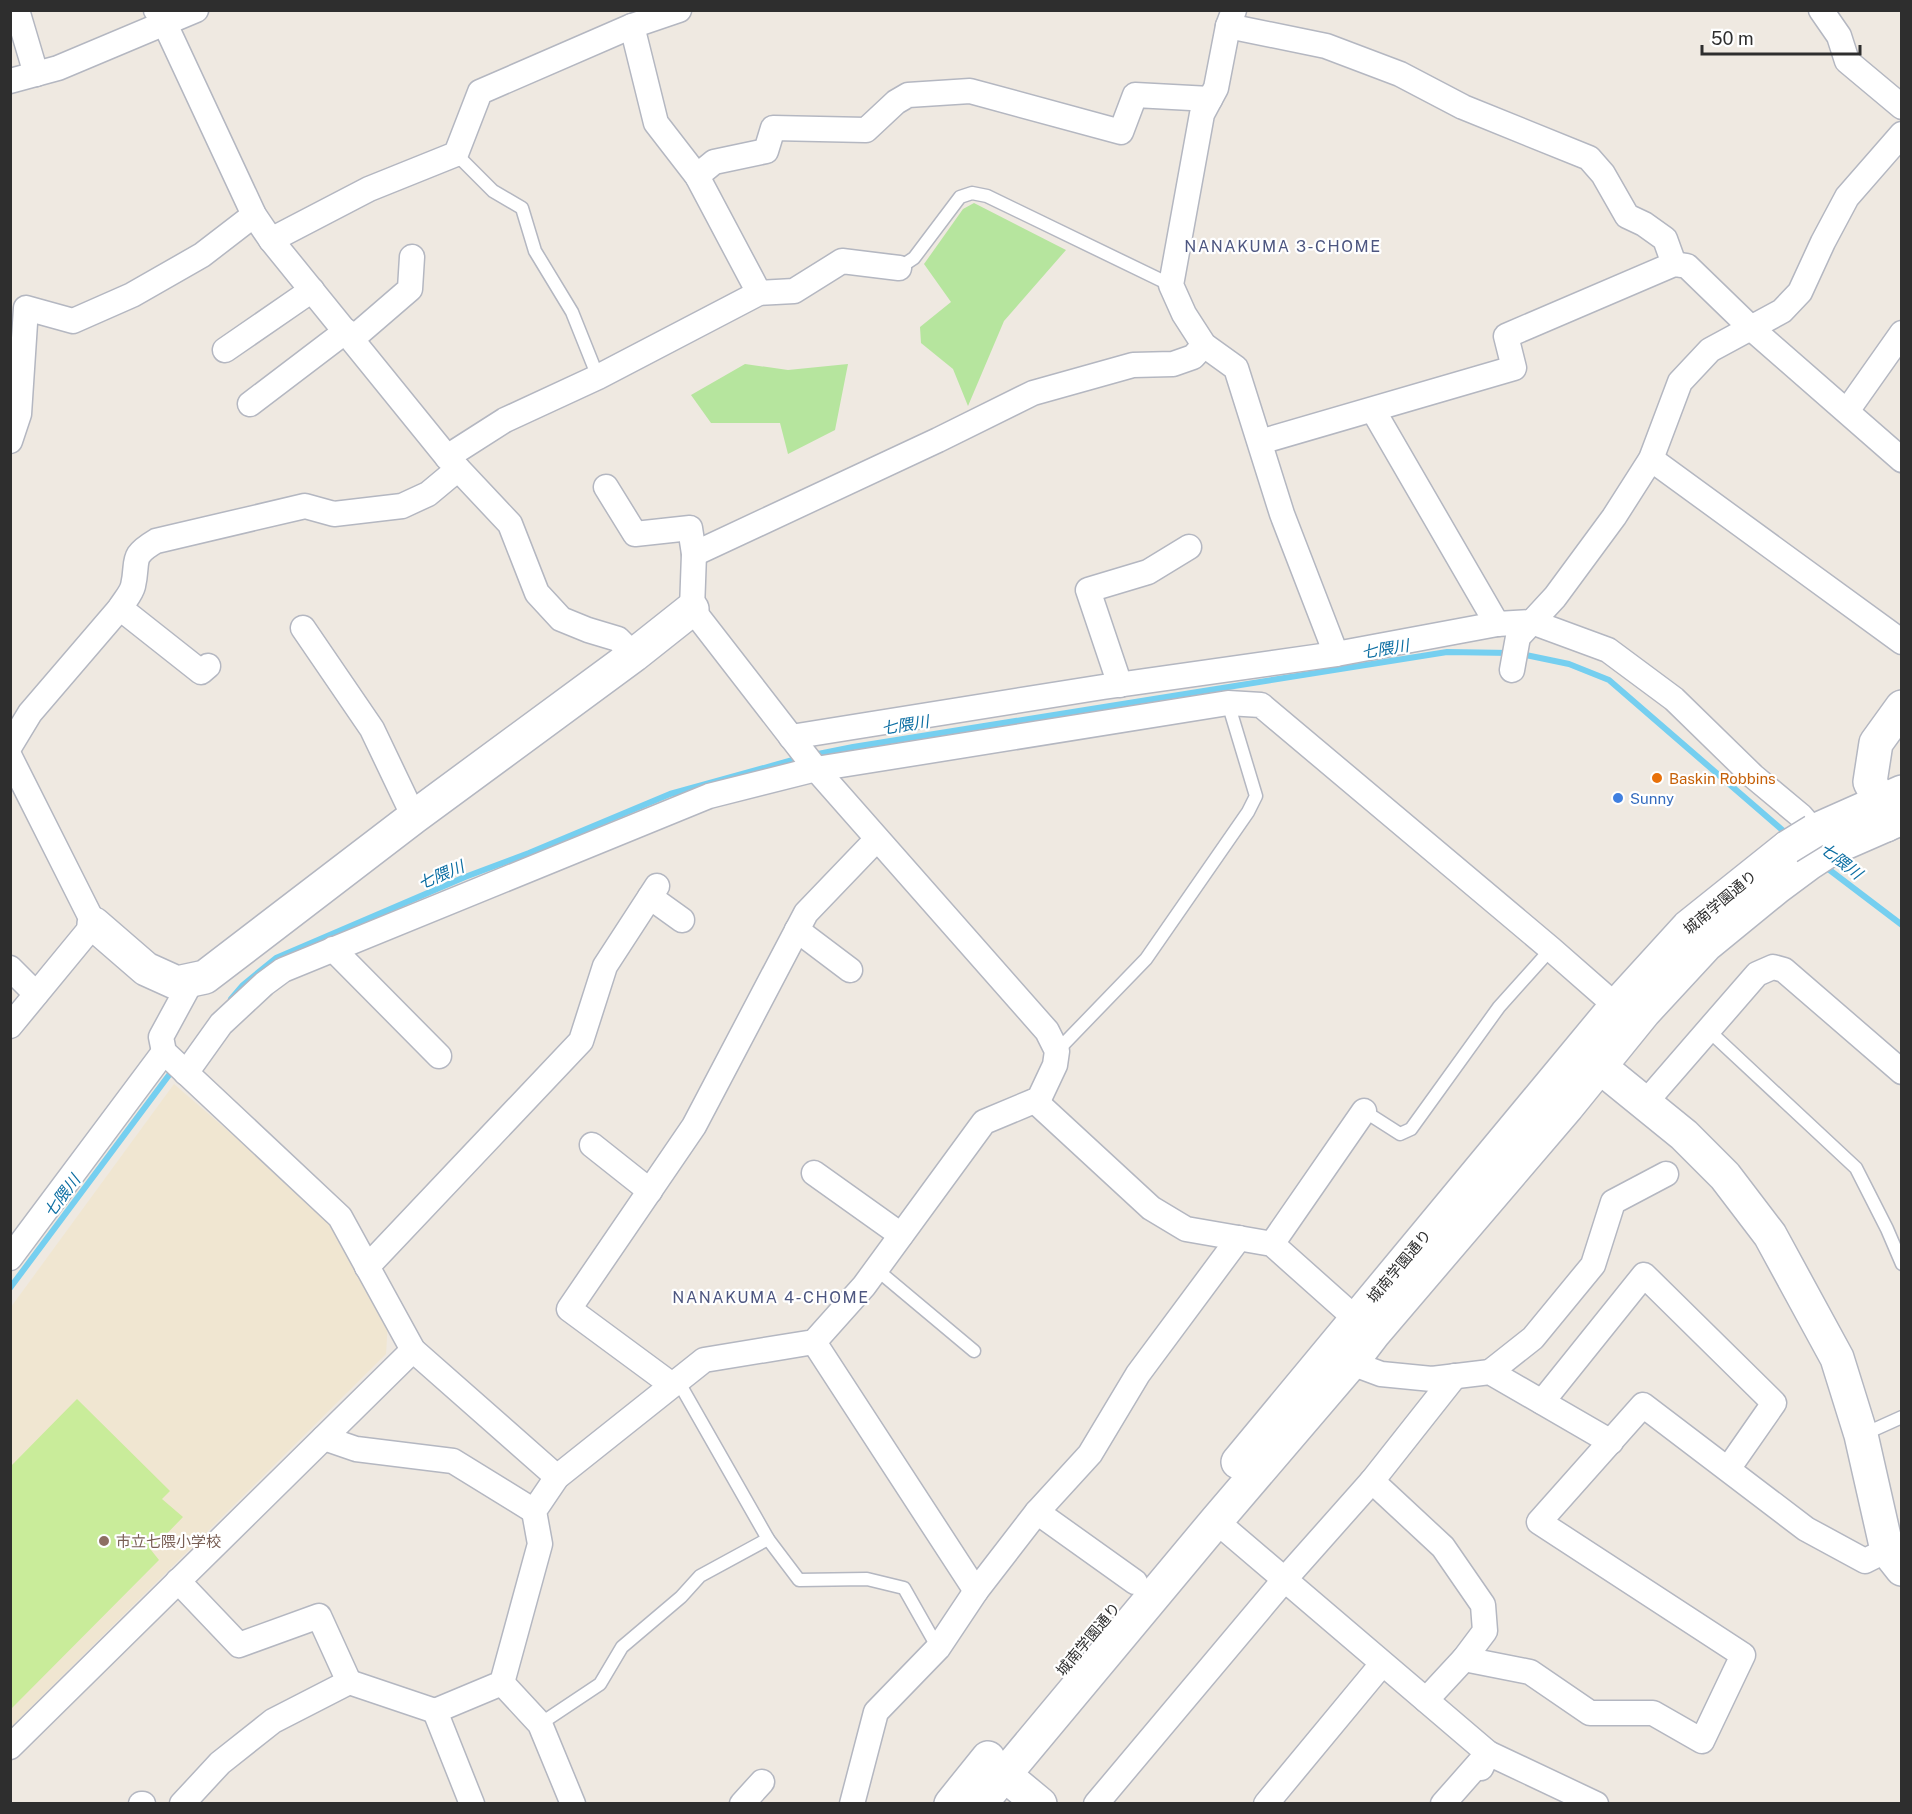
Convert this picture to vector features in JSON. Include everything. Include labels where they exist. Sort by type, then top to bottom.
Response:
[{"type":"street","points":[[17,10],[36,74]]},
{"type":"street","points":[[10,81],[57,68],[161,17],[196,10]]},
{"type":"street","points":[[272,240],[369,189],[456,154],[480,92],[632,26],[679,10]]},
{"type":"street","points":[[1821,10],[1839,36],[1847,62],[1902,107]]},
{"type":"street","points":[[161,17],[254,215],[272,240],[452,463],[510,524],[537,593],[561,619],[618,639],[634,655]]},
{"type":"street","points":[[1336,654],[1282,514],[1236,368],[1204,345],[1184,314],[1171,285],[1202,114],[1216,88],[1231,18],[1326,46],[1400,74],[1463,107],[1589,158],[1603,174],[1627,216],[1644,224],[1665,239],[1674,264]]},
{"type":"street","points":[[632,26],[656,123],[697,176],[759,293]]},
{"type":"street","points":[[697,176],[714,162],[766,151],[773,128],[866,130],[896,102],[909,95],[970,91],[1121,132],[1135,95],[1210,99]]},
{"type":"street","points":[[1512,670],[1525,630],[1555,597],[1614,517],[1651,459],[1680,382],[1710,350],[1782,311],[1800,292],[1847,197],[1902,134]]},
{"type":"street","points":[[10,441],[19,414],[26,308],[73,321],[132,295],[202,255],[254,215]]},
{"type":"street","points":[[250,404],[410,289],[412,257]]},
{"type":"street","points":[[10,746],[30,713],[120,608],[132,589],[136,556],[156,541],[305,506],[334,514],[402,506],[428,494],[452,463],[505,420],[598,377],[759,293],[794,291],[842,261],[899,268]]},
{"type":"street","points":[[1260,442],[1514,368],[1506,336],[1674,264],[1687,266],[1751,327],[1902,460]]},
{"type":"street","points":[[225,350],[312,290]]},
{"type":"street","points":[[1846,411],[1902,333]]},
{"type":"street","points":[[694,554],[1033,393],[1133,365],[1173,364],[1193,357],[1204,345]]},
{"type":"street","points":[[1373,410],[1497,624]]},
{"type":"street","points":[[1651,459],[1902,642]]},
{"type":"street","points":[[502,1683],[540,1544],[534,1511],[557,1477],[704,1360],[814,1342],[876,1269],[984,1122],[1039,1099],[1055,1065],[1057,1051],[1047,1031],[816,769],[692,609],[694,554],[690,528],[635,534],[606,487]]},
{"type":"street","points":[[1111,722],[1111,686],[1088,590],[1148,572],[1189,547]]},
{"type":"street","points":[[120,608],[201,672],[207,666]]},
{"type":"street","points":[[10,757],[94,924],[146,969],[177,983],[206,977],[414,817],[634,655],[692,609]]},
{"type":"street","points":[[794,741],[1111,686],[1336,654],[1497,624],[1608,650],[1665,692],[1754,776],[1801,816],[1810,848]]},
{"type":"street","points":[[303,628],[372,729],[414,817]]},
{"type":"street","points":[[1219,670],[1227,703]]},
{"type":"street","points":[[186,1073],[221,1024],[264,984],[283,970],[709,796],[816,769],[1227,703],[1261,705],[1616,1006]]},
{"type":"street","points":[[1892,809],[1870,782],[1876,743],[1902,706]]},
{"type":"street","name":"城南学園通り","points":[[980,1803],[995,1767],[1135,1582],[1339,1358],[1374,1333],[1590,1058],[1616,1006],[1688,927],[1810,848],[1892,809]]},
{"type":"street","points":[[675,1383],[569,1309],[694,1126],[797,930],[812,906],[877,839]]},
{"type":"street","name":"城南学園通り","points":[[951,1803],[995,1767],[1216,1521],[1339,1358],[1356,1318],[1590,1058],[1644,1012],[1706,945],[1777,887],[1810,848]]},
{"type":"street","points":[[367,1267],[580,1041],[605,966],[654,891],[682,920]]},
{"type":"street","points":[[10,1026],[94,924]]},
{"type":"street","points":[[797,930],[850,970]]},
{"type":"street","points":[[333,949],[439,1056]]},
{"type":"street","points":[[1645,1103],[1757,974],[1773,967],[1785,970],[1902,1072]]},
{"type":"street","points":[[10,968],[36,994]]},
{"type":"street","points":[[192,980],[161,1037],[164,1052],[340,1217],[413,1350],[557,1477]]},
{"type":"street","points":[[10,1258],[164,1052]]},
{"type":"street","points":[[1464,1659],[1530,1672],[1590,1713],[1653,1713],[1702,1742],[1743,1655],[1539,1522],[1643,1405],[1806,1529],[1865,1561],[1894,1559],[1862,1436],[1837,1358],[1770,1235],[1725,1176],[1684,1135],[1590,1058]]},
{"type":"street","points":[[1035,1101],[1151,1208],[1186,1229],[1272,1244],[1356,1318]]},
{"type":"street","points":[[1272,1244],[1364,1111]]},
{"type":"street","points":[[592,1145],[650,1191]]},
{"type":"street","points":[[814,1173],[901,1235]]},
{"type":"street","points":[[1339,1358],[1381,1374],[1432,1379],[1490,1372],[1533,1338],[1593,1265],[1613,1202],[1666,1174]]},
{"type":"street","points":[[852,1803],[876,1712],[938,1647],[976,1590],[1037,1512],[1090,1454],[1138,1374],[1239,1238]]},
{"type":"street","points":[[1542,1402],[1644,1275],[1774,1403],[1728,1469]]},
{"type":"street","points":[[814,1342],[976,1590]]},
{"type":"street","points":[[10,1746],[413,1350]]},
{"type":"street","points":[[1490,1372],[1611,1442]]},
{"type":"street","points":[[1096,1803],[1285,1579],[1372,1481],[1455,1376]]},
{"type":"street","points":[[324,1438],[356,1449],[453,1461],[534,1511]]},
{"type":"street","points":[[1372,1481],[1443,1547],[1483,1605],[1485,1631],[1464,1659],[1426,1700]]},
{"type":"street","points":[[1037,1512],[1135,1582]]},
{"type":"street","points":[[1216,1521],[1488,1753],[1596,1803]]},
{"type":"street","points":[[178,1581],[239,1645],[319,1616],[349,1682]]},
{"type":"street","points":[[1266,1803],[1382,1664]]},
{"type":"street","points":[[182,1803],[220,1763],[273,1721],[349,1682],[435,1711],[502,1683]]},
{"type":"street","points":[[502,1683],[540,1724],[573,1803]]},
{"type":"street","points":[[435,1711],[472,1803]]},
{"type":"street","points":[[1443,1803],[1488,1753]]},
{"type":"street","points":[[1465,1803],[1488,1753]]},
{"type":"street","points":[[995,1767],[1040,1803]]},
{"type":"street","points":[[742,1803],[762,1782]]},
{"type":"lane","points":[[456,154],[494,191],[522,207],[535,250],[572,312],[598,377]]},
{"type":"lane","points":[[899,268],[914,258],[960,197],[972,193],[987,196],[1171,285]]},
{"type":"lane","points":[[1057,1051],[1146,959],[1248,812],[1256,796],[1227,703]]},
{"type":"lane","points":[[1364,1111],[1400,1134],[1411,1129],[1499,1007],[1551,949]]},
{"type":"lane","points":[[1708,1030],[1856,1168],[1902,1264]]},
{"type":"lane","points":[[876,1269],[974,1351]]},
{"type":"lane","points":[[675,1383],[768,1539],[799,1580],[867,1579],[904,1588],[938,1647]]},
{"type":"lane","points":[[1862,1436],[1902,1417]]},
{"type":"lane","points":[[540,1724],[600,1684],[622,1647],[681,1597],[700,1576],[768,1539]]},
{"type":"shaded area","name":"市立七隈小学校","points":[[174,1084],[322,1212],[388,1321],[386,1354],[11,1727],[11,1307]]},
{"type":"green space","points":[[974,203],[1066,250],[1004,321],[968,406],[953,369],[921,343],[920,327],[951,302],[924,264],[963,209]]},
{"type":"green space","points":[[745,364],[788,370],[848,364],[835,430],[788,454],[780,423],[711,423],[691,395]]},
{"type":"green space","points":[[77,1399],[170,1491],[162,1499],[183,1517],[151,1550],[159,1560],[11,1709],[11,1466]]},
{"type":"waterway","name":"七隈川","points":[[813,755],[1447,652],[1511,653]]},
{"type":"waterway","name":"七隈川","points":[[1521,654],[1569,664],[1609,680],[1788,835]]},
{"type":"waterway","name":"七隈川","points":[[231,999],[243,985],[276,958],[465,877],[670,794],[800,758]]},
{"type":"waterway","name":"七隈川","points":[[1823,865],[1902,925]]},
{"type":"waterway","name":"七隈川","points":[[10,1288],[175,1067]]},
{"type":"place","name":"Baskin Robbins","points":[[1657,778]]},
{"type":"place","name":"Sunny","points":[[1618,798]]},
{"type":"place","name":"市立七隈小学校","points":[[104,1541]]},
{"type":"district","name":"NANAKUMA 3-CHOME","points":[[1283,246]]},
{"type":"district","name":"NANAKUMA 4-CHOME","points":[[771,1297]]}]
